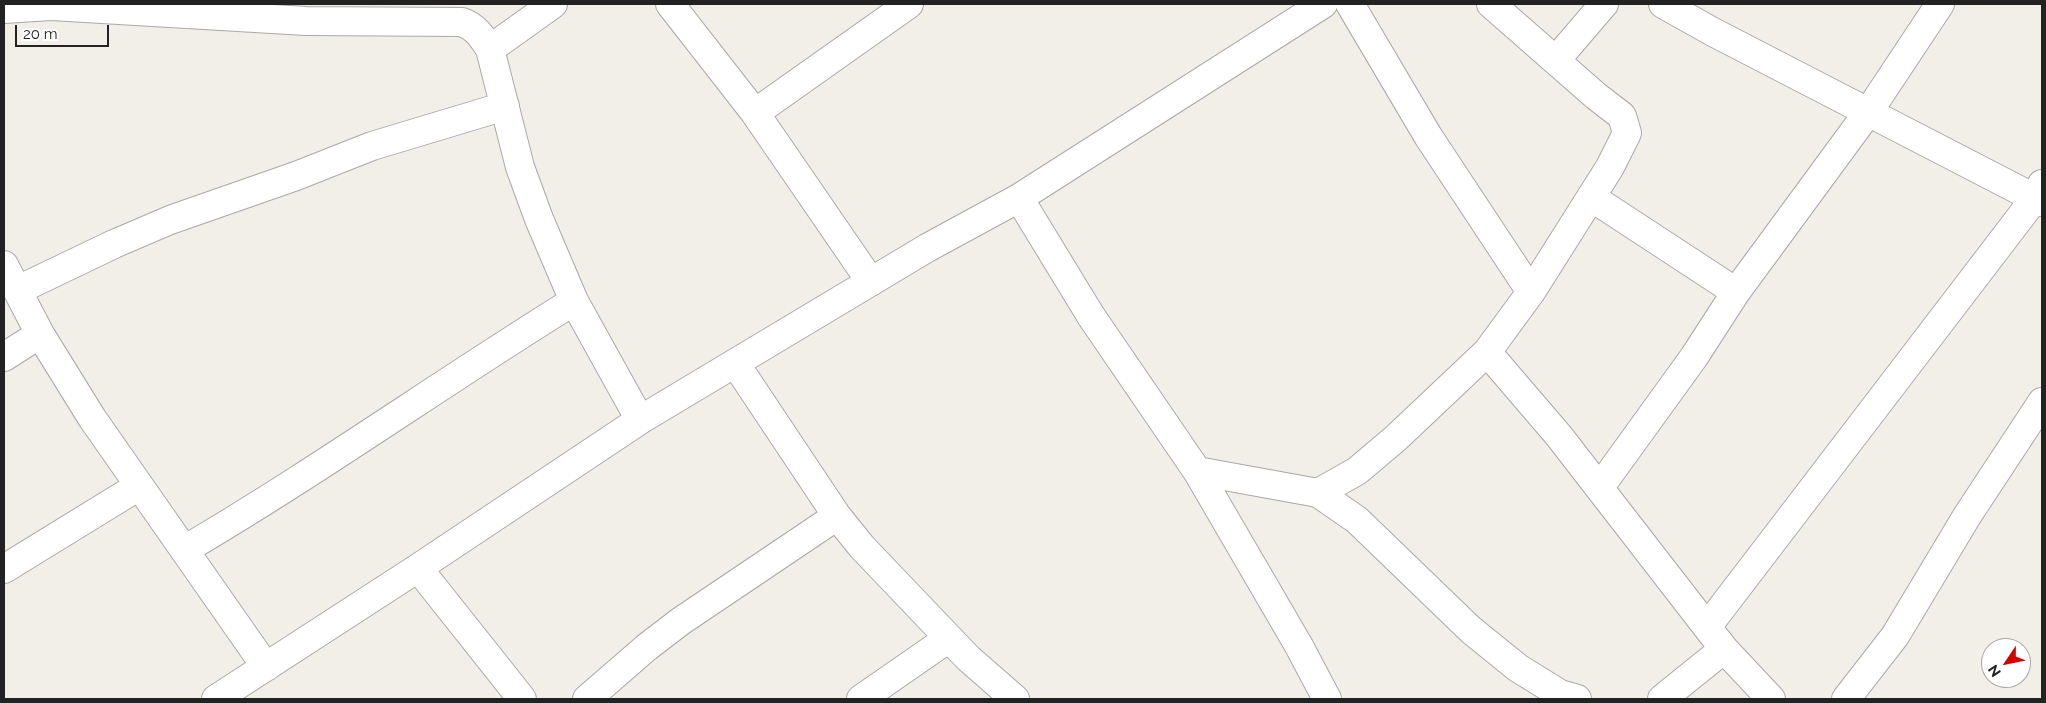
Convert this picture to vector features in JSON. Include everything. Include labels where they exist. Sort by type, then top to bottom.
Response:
[{"type":"street","points":[[490,49],[553,4]]},
{"type":"street","points":[[670,4],[755,113],[871,282]]},
{"type":"street","points":[[755,113],[909,4]]},
{"type":"street","points":[[216,699],[418,568],[640,420],[871,282],[1019,198],[1323,4]]},
{"type":"street","points":[[1350,4],[1428,136],[1531,292]]},
{"type":"street","points":[[1318,493],[1357,471],[1390,443],[1487,352],[1531,292],[1610,167],[1627,133],[1622,116],[1596,96],[1491,4]]},
{"type":"street","points":[[1556,60],[1604,4]]},
{"type":"street","points":[[1663,4],[1713,32],[2040,195],[1707,627]]},
{"type":"street","points":[[1600,488],[1694,357],[1736,292],[1869,111],[1940,4]]},
{"type":"street","points":[[4,9],[52,5],[313,12],[462,22],[471,25],[490,49],[520,167],[574,302],[640,420]]},
{"type":"street","points":[[18,290],[114,244],[170,220],[296,176],[372,146],[505,106]]},
{"type":"street","points":[[1591,197],[1736,292]]},
{"type":"street","points":[[1019,198],[1091,316],[1197,471],[1299,646],[1326,699]]},
{"type":"street","points":[[4,265],[40,334],[92,418],[266,667]]},
{"type":"street","points":[[184,550],[278,493],[498,348],[574,302]]},
{"type":"street","points":[[4,358],[40,334]]},
{"type":"street","points":[[1487,352],[1559,436],[1724,649],[1771,699]]},
{"type":"street","points":[[735,363],[837,516],[862,547],[968,658],[1015,699]]},
{"type":"street","points":[[1846,699],[1895,636],[1967,516],[2042,402]]},
{"type":"street","points":[[1197,471],[1318,493],[1357,520],[1471,630],[1518,668],[1560,694],[1577,699]]},
{"type":"street","points":[[4,569],[139,486]]},
{"type":"street","points":[[588,699],[647,647],[681,621],[837,516]]},
{"type":"street","points":[[418,568],[522,699]]},
{"type":"street","points":[[861,699],[949,638]]},
{"type":"street","points":[[1662,699],[1724,649]]}]
